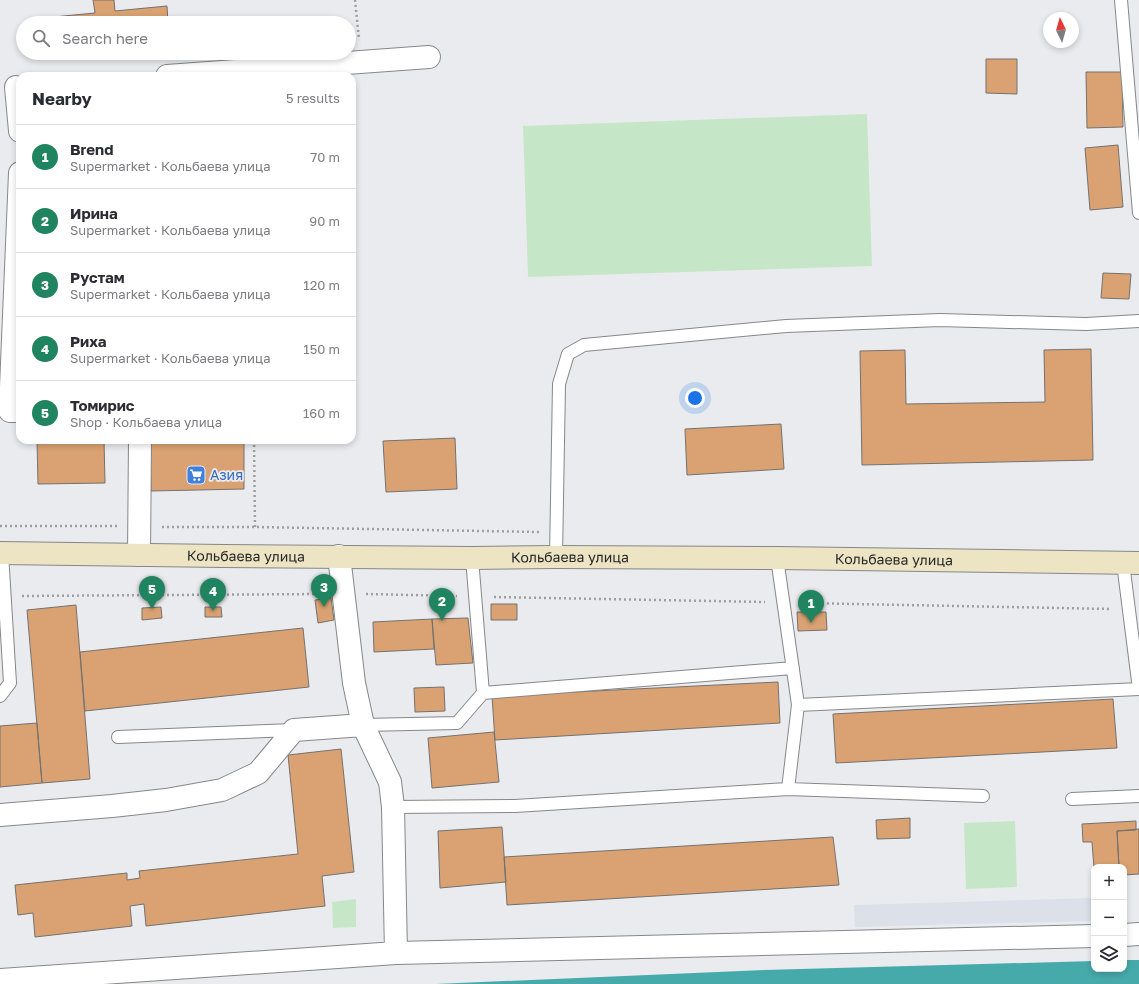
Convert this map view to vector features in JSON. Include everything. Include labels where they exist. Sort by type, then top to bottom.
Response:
[{"type":"main road","name":"Кольбаева улица","points":[[1,553],[472,558],[777,558],[1131,563]]},
{"type":"street","points":[[283,72],[312,71],[361,62],[429,57]]},
{"type":"street","points":[[12,87],[16,109]]},
{"type":"street","points":[[10,411],[16,268]]},
{"type":"street","points":[[139,555],[140,444]]},
{"type":"street","points":[[339,556],[354,683],[363,725],[390,782],[393,807],[396,953]]},
{"type":"street","points":[[0,815],[166,800],[222,790],[258,773],[294,730],[363,725]]},
{"type":"street","points":[[1127,934],[1139,934]]},
{"type":"street","points":[[0,980],[396,953],[1091,936]]},
{"type":"lane","points":[[1121,0],[1139,213]]},
{"type":"lane","points":[[556,557],[560,384],[568,354],[584,345],[786,326],[932,320],[1086,324],[1139,321]]},
{"type":"lane","points":[[0,696],[10,683],[1,553]]},
{"type":"lane","points":[[363,725],[457,724],[483,693],[472,558]]},
{"type":"lane","points":[[777,558],[798,705],[788,789]]},
{"type":"lane","points":[[798,705],[1139,689],[1129,609],[1131,563]]},
{"type":"lane","points":[[483,693],[793,668]]},
{"type":"lane","points":[[118,737],[294,730]]},
{"type":"lane","points":[[393,807],[515,806],[788,789],[983,796]]},
{"type":"lane","points":[[1072,799],[1139,796]]},
{"type":"path","points":[[355,0],[361,62]]},
{"type":"path","points":[[254,444],[255,527]]},
{"type":"path","points":[[4,596],[343,594],[1129,609]]},
{"type":"shaded area","points":[[1091,898],[1091,921],[855,927],[854,905]]},
{"type":"green space","points":[[867,114],[872,266],[528,277],[523,126]]},
{"type":"green space","points":[[1015,821],[1017,887],[966,889],[964,823]]},
{"type":"green space","points":[[356,899],[356,927],[333,928],[332,902]]},
{"type":"water","points":[[1127,960],[1139,960],[1139,984],[436,984],[764,970],[1091,961],[1091,972],[1127,972]]},
{"type":"building","points":[[93,0],[114,0],[115,11],[167,6],[168,16],[64,16],[95,13]]},
{"type":"building","points":[[986,59],[1017,59],[1017,94],[986,93]]},
{"type":"building","points":[[1086,72],[1122,72],[1123,127],[1087,128]]},
{"type":"building","points":[[1118,145],[1123,207],[1090,210],[1085,148]]},
{"type":"building","points":[[1103,273],[1131,274],[1129,299],[1101,298]]},
{"type":"building","points":[[1091,349],[1093,460],[862,465],[860,351],[905,350],[906,404],[1045,402],[1044,350]]},
{"type":"building","points":[[781,424],[784,469],[687,475],[685,429]]},
{"type":"building","points":[[455,438],[457,489],[386,492],[383,441]]},
{"type":"building","points":[[37,444],[104,444],[105,483],[38,484]]},
{"type":"building","points":[[150,444],[244,444],[244,489],[151,491]]},
{"type":"building","points":[[331,598],[334,620],[318,623],[315,600]]},
{"type":"building","points":[[491,604],[517,604],[517,620],[491,620]]},
{"type":"building","points":[[76,605],[90,779],[42,783],[27,610]]},
{"type":"building","points":[[161,607],[162,618],[142,620],[142,608]]},
{"type":"building","points":[[205,607],[221,607],[222,617],[205,617]]},
{"type":"building","points":[[797,612],[826,612],[827,630],[798,631]]},
{"type":"building","points":[[468,618],[473,663],[436,665],[432,619]]},
{"type":"building","points":[[432,619],[434,649],[374,652],[373,622]]},
{"type":"building","points":[[303,628],[309,687],[85,711],[80,652]]},
{"type":"building","points":[[778,682],[780,723],[495,740],[492,696]]},
{"type":"building","points":[[444,687],[445,711],[415,712],[414,688]]},
{"type":"building","points":[[1113,699],[1117,748],[836,763],[833,714]]},
{"type":"building","points":[[37,723],[42,783],[0,787],[0,726]]},
{"type":"building","points":[[494,732],[499,782],[432,788],[428,738]]},
{"type":"building","points":[[341,749],[354,872],[322,876],[325,906],[146,926],[144,904],[130,906],[132,926],[35,937],[33,913],[18,915],[15,885],[127,873],[127,880],[140,878],[139,871],[298,854],[288,755]]},
{"type":"building","points":[[910,818],[910,838],[877,839],[876,820]]},
{"type":"building","points":[[1136,821],[1136,830],[1117,831],[1119,864],[1094,864],[1092,842],[1083,842],[1082,824]]},
{"type":"building","points":[[502,827],[506,882],[440,888],[438,831]]},
{"type":"building","points":[[1139,829],[1139,874],[1127,875],[1127,864],[1119,864],[1117,831]]},
{"type":"building","points":[[833,837],[839,885],[507,905],[504,857]]},
{"type":"place","name":"Азия","points":[[196,475]]},
{"type":"place","name":"Рустам","points":[[324,607]]},
{"type":"place","name":"Томирис","points":[[152,609]]},
{"type":"place","name":"Риха","points":[[213,611]]},
{"type":"place","name":"Ирина","points":[[442,621]]},
{"type":"place","name":"Brend","points":[[811,623]]}]
